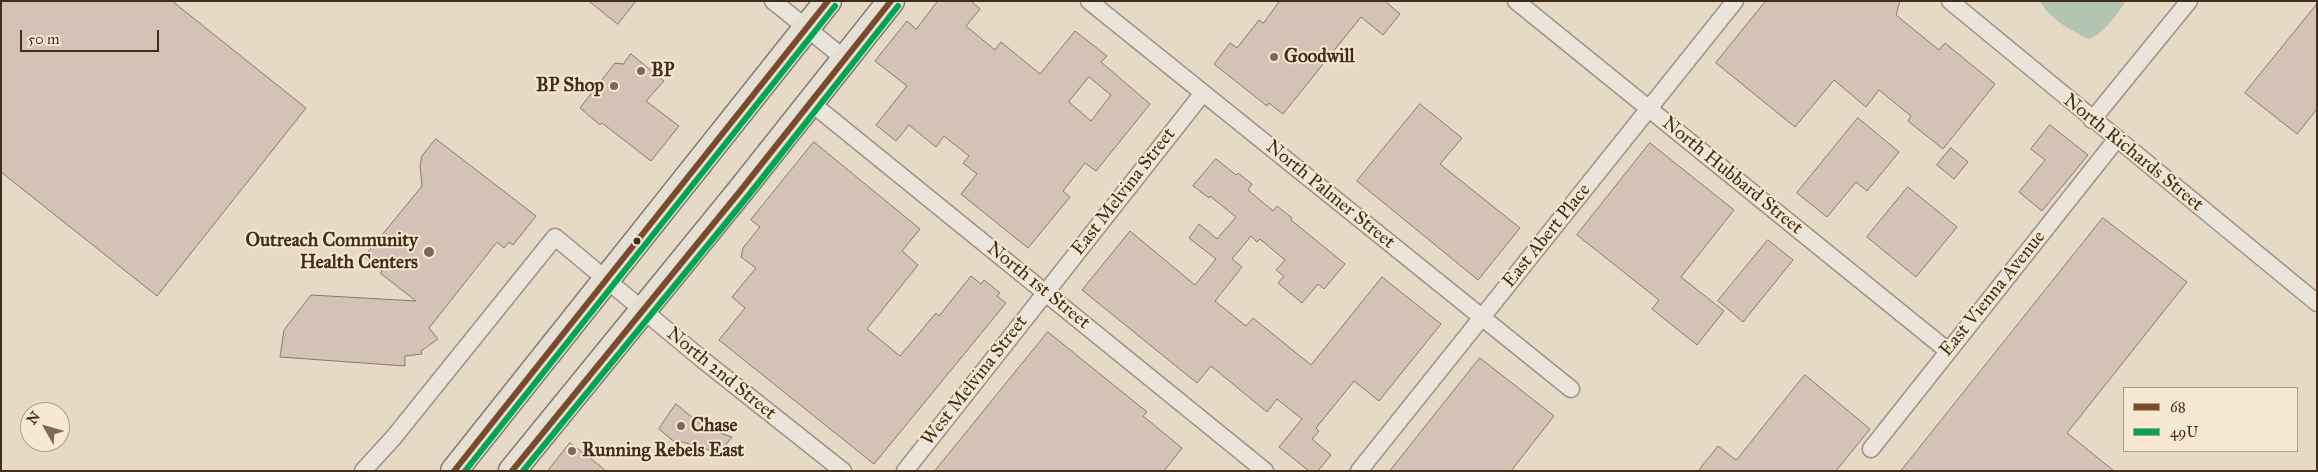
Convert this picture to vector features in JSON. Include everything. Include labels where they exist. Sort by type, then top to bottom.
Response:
[{"type":"main road","points":[[454,471],[828,1]]},
{"type":"main road","points":[[512,471],[891,1]]},
{"type":"street","points":[[773,1],[845,59]]},
{"type":"street","name":"North Palmer Street","points":[[1089,1],[1571,389]]},
{"type":"street","name":"North Hubbard Street","points":[[1516,1],[1948,351]]},
{"type":"street","name":"East Abert Place","points":[[1359,471],[1736,1]]},
{"type":"street","name":"North Richards Street","points":[[1950,1],[2116,140],[2317,302]]},
{"type":"street","points":[[2092,120],[2189,1]]},
{"type":"street","name":"East Melvina Street","points":[[1045,292],[1203,93]]},
{"type":"street","name":"North 1st Street","points":[[810,102],[1265,471]]},
{"type":"street","name":"East Vienna Avenue","points":[[1871,448],[2116,140]]},
{"type":"street","name":"North 2nd Street","points":[[364,471],[394,437],[555,237],[642,310],[844,471]]},
{"type":"street","name":"West Melvina Street","points":[[904,471],[1045,292]]},
{"type":"shaded area","points":[[2040,1],[2126,1],[2105,28],[2089,39],[2055,19]]},
{"type":"building","points":[[1,1],[172,1],[306,108],[157,296],[1,172]]},
{"type":"building","points":[[589,1],[636,1],[618,24]]},
{"type":"building","points":[[938,1],[971,1],[980,9],[966,26],[995,50],[1001,42],[1040,74],[1075,31],[1107,56],[1101,62],[1150,104],[1096,171],[1085,163],[1063,191],[1070,197],[1028,248],[961,194],[977,174],[963,163],[969,156],[944,136],[936,147],[909,125],[896,141],[876,125],[907,86],[875,61],[907,21],[916,29]],"holes":[[[1089,77],[1111,95],[1091,121],[1069,102]]]},
{"type":"building","name":"Goodwill","points":[[1280,1],[1385,1],[1400,14],[1383,35],[1361,17],[1283,114],[1269,103],[1267,106],[1214,64],[1230,43],[1237,48],[1259,20],[1263,23]]},
{"type":"building","points":[[1766,1],[1900,1],[1896,15],[1939,50],[1945,43],[1995,84],[1943,149],[1908,121],[1911,116],[1879,90],[1866,107],[1834,80],[1795,127],[1716,63]]},
{"type":"building","points":[[2317,4],[2317,109],[2297,134],[2245,93]]},
{"type":"building","points":[[631,54],[664,81],[646,101],[679,126],[651,161],[602,123],[600,125],[580,108],[615,63],[623,64]]},
{"type":"building","points":[[1420,104],[1462,138],[1440,164],[1520,228],[1478,280],[1357,181]]},
{"type":"building","points":[[1858,118],[1899,152],[1867,191],[1856,182],[1827,217],[1797,193]]},
{"type":"building","points":[[2050,125],[2088,155],[2042,211],[2019,192],[2045,160],[2031,149]]},
{"type":"building","name":"Outreach Community Health Centers","points":[[436,139],[536,216],[513,245],[509,242],[504,248],[497,242],[429,328],[438,339],[421,351],[422,354],[405,356],[405,366],[280,357],[284,330],[311,295],[416,301],[380,273],[382,271],[364,257],[422,186],[420,165],[422,156]]},
{"type":"building","points":[[814,142],[920,229],[902,251],[918,265],[867,329],[900,356],[936,313],[939,316],[971,276],[981,284],[984,280],[1000,293],[997,296],[1006,303],[874,464],[719,340],[745,308],[732,297],[756,268],[741,257],[743,248],[760,227],[751,220]]},
{"type":"building","points":[[1650,143],[1734,210],[1681,277],[1724,311],[1697,345],[1652,309],[1659,300],[1577,235]]},
{"type":"building","points":[[1951,148],[1968,162],[1954,179],[1937,165]]},
{"type":"building","points":[[1216,159],[1236,175],[1238,173],[1252,184],[1248,190],[1273,211],[1277,206],[1292,218],[1291,220],[1345,264],[1324,289],[1318,284],[1302,303],[1278,283],[1284,276],[1276,270],[1285,260],[1260,239],[1257,242],[1251,236],[1232,259],[1242,267],[1215,301],[1246,326],[1253,318],[1311,365],[1382,277],[1441,324],[1379,401],[1354,381],[1316,428],[1319,431],[1312,439],[1331,455],[1318,471],[1309,471],[1279,447],[1302,419],[1277,399],[1267,412],[1211,366],[1197,383],[1082,290],[1130,231],[1195,285],[1216,259],[1189,238],[1199,224],[1217,239],[1236,217],[1210,196],[1209,198],[1193,186]]},
{"type":"building","points":[[1908,187],[1957,227],[1916,277],[1867,237]]},
{"type":"building","points":[[2103,218],[2187,282],[2067,433],[2114,471],[1901,471]]},
{"type":"building","points":[[1768,240],[1793,260],[1743,322],[1718,301]]},
{"type":"building","points":[[1048,332],[1147,412],[1143,416],[1182,448],[1164,471],[935,471]]},
{"type":"building","points":[[1480,358],[1554,416],[1511,471],[1390,471]]},
{"type":"building","points":[[1805,375],[1870,429],[1836,471],[1698,471],[1718,446],[1736,460]]},
{"type":"building","name":"Chase","points":[[676,404],[705,428],[732,437],[719,453],[679,441],[677,444],[659,429]]},
{"type":"building","name":"Running Rebels East","points":[[570,443],[590,458],[606,471],[548,471]]},
{"type":"transit line","name":"68","points":[[454,471],[828,1]]},
{"type":"transit line","name":"68","points":[[512,471],[741,190],[891,1]]},
{"type":"transit line","name":"49U","points":[[465,471],[835,6]]},
{"type":"transit line","name":"49U","points":[[523,471],[748,196],[898,6]]},
{"type":"place","name":"Goodwill","points":[[1274,57]]},
{"type":"place","name":"BP","points":[[641,71]]},
{"type":"place","name":"BP Shop","points":[[614,86]]},
{"type":"place","name":"Outreach Community Health Centers","points":[[429,252]]},
{"type":"place","name":"Chase","points":[[681,426]]},
{"type":"place","name":"Running Rebels East","points":[[572,451]]}]
